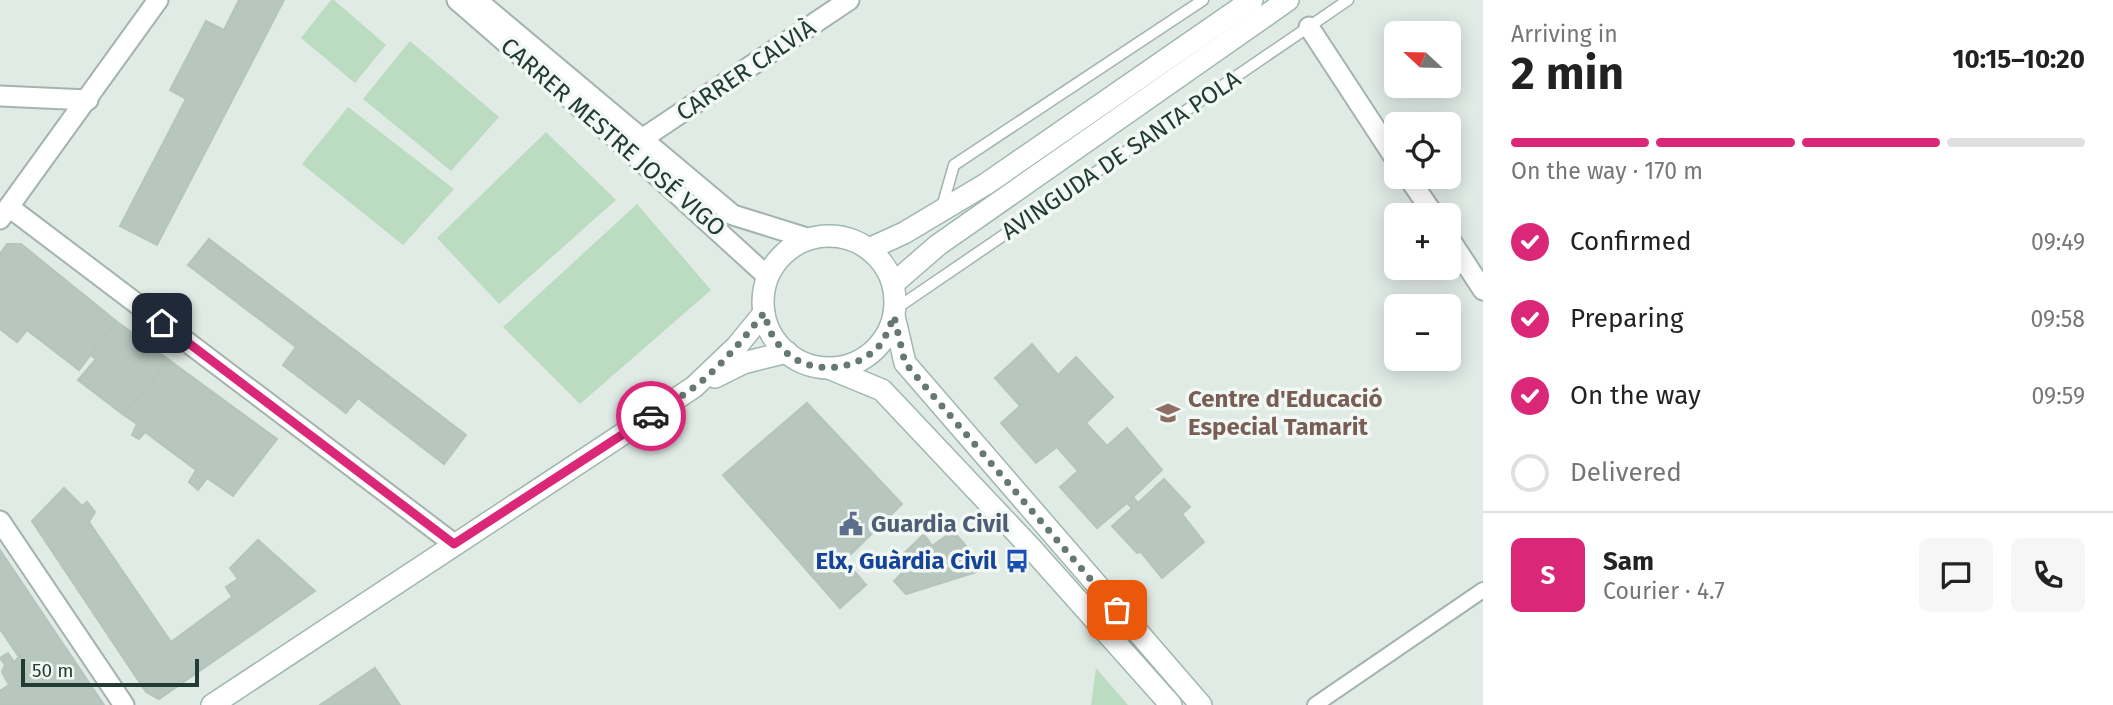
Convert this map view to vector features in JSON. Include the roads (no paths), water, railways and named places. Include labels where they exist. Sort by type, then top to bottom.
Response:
[{"type":"main road","points":[[869,249],[904,233],[986,184],[1252,0]]},
{"type":"main road","name":"AVINGUDA DE SANTA POLA","points":[[893,284],[938,245],[1288,0]]},
{"type":"main road","points":[[1171,705],[1032,549],[882,390],[831,369],[796,360],[774,339],[764,313],[767,276],[781,257],[810,239],[831,236],[850,239],[869,249],[880,259],[893,284],[894,313],[905,363],[1201,705]]},
{"type":"main road","points":[[694,387],[737,346],[764,313]]},
{"type":"main road","points":[[831,369],[858,362],[880,345],[894,313]]},
{"type":"main road","points":[[212,705],[694,387],[743,363],[788,352]]},
{"type":"street","points":[[159,0],[4,213],[454,544]]},
{"type":"street","name":"CARRER MESTRE JOSÉ VIGO","points":[[457,0],[630,151],[767,276]]},
{"type":"street","name":"CARRER MESTRE JOSÉ VIGO","points":[[477,0],[733,215],[810,239]]},
{"type":"street","name":"CARRER CALVIÀ","points":[[642,139],[849,0]]},
{"type":"street","points":[[1308,27],[1384,142]]},
{"type":"street","points":[[0,96],[88,100]]},
{"type":"street","points":[[1461,250],[1476,266],[1483,290]]},
{"type":"street","points":[[0,521],[124,705]]},
{"type":"street","points":[[1315,705],[1483,590]]},
{"type":"lane","points":[[941,211],[954,165],[1203,0]]},
{"type":"lane","name":"AVINGUDA DE SANTA POLA","points":[[894,313],[1348,0]]},
{"type":"place","name":"Centre d'Educació Especial Tamarit","points":[[1168,413]]},
{"type":"place","name":"Guardia Civil","points":[[851,524]]},
{"type":"place","name":"Elx, Guàrdia Civil","points":[[1017,561]]}]
